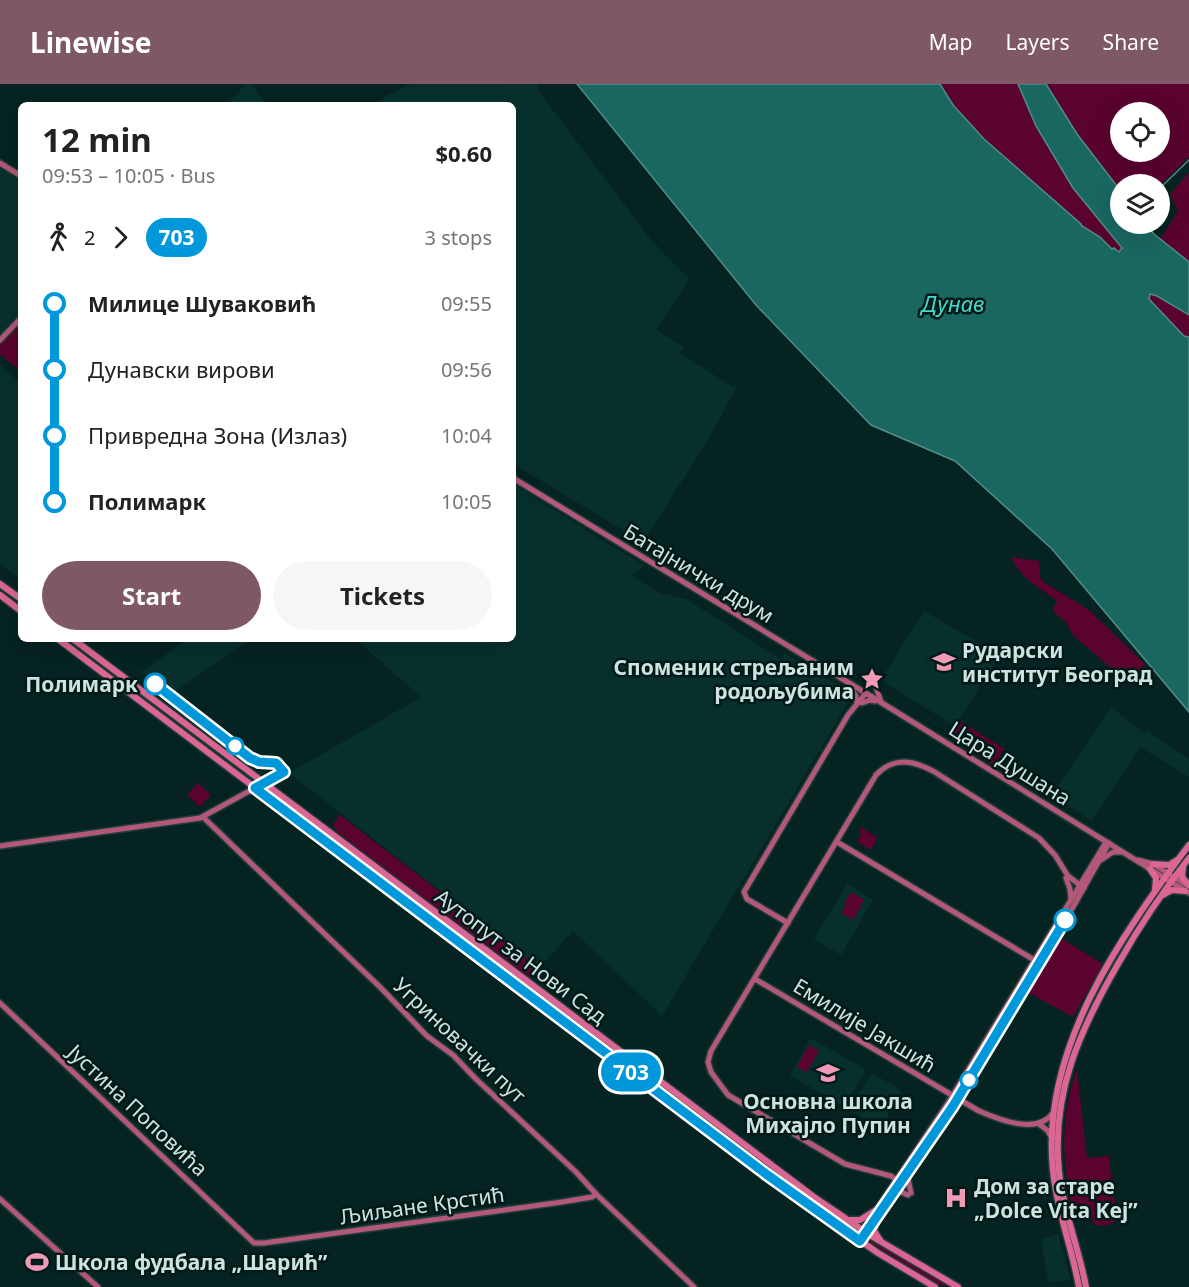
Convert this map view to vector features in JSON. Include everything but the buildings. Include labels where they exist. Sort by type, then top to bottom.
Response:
[{"type":"main road","points":[[0,584],[18,597]]},
{"type":"main road","points":[[0,595],[18,609]]},
{"type":"main road","name":"Аутопут за Нови Сад","points":[[62,642],[766,1174],[859,1240],[935,1287]]},
{"type":"main road","name":"Аутопут за Нови Сад","points":[[78,642],[846,1219],[885,1245],[958,1287]]},
{"type":"main road","points":[[1157,895],[1172,890],[1188,889],[1182,875],[1189,845]]},
{"type":"main road","points":[[1157,895],[1156,878],[1152,866],[1169,865],[1186,857]]},
{"type":"main road","points":[[1079,1287],[1058,1208],[1052,1169],[1053,1113],[1059,1083],[1070,1041],[1083,1012],[1157,895],[1186,857]]},
{"type":"main road","points":[[1086,1287],[1061,1188],[1059,1124],[1067,1074],[1077,1044],[1113,964]]},
{"type":"main road","points":[[846,1219],[860,1220],[877,1214],[874,1232],[885,1245]]},
{"type":"street","points":[[0,164],[18,174]]},
{"type":"street","points":[[0,340],[18,321]]},
{"type":"street","name":"Батајнички друм","points":[[516,480],[867,694]]},
{"type":"street","points":[[848,683],[859,703]]},
{"type":"street","points":[[876,687],[882,703]]},
{"type":"street","points":[[788,923],[747,899],[744,892],[845,721],[867,694]]},
{"type":"street","name":"Цара Душана","points":[[867,694],[1133,859],[1152,866],[1188,889]]},
{"type":"street","points":[[859,703],[870,700],[882,703]]},
{"type":"street","points":[[898,1182],[887,1176],[852,1167],[826,1154],[728,1095],[713,1076],[708,1062],[711,1051],[877,773],[892,763],[906,761],[926,768],[1039,838],[1050,849],[1058,868],[1081,888]]},
{"type":"street","points":[[0,846],[203,818],[264,783]]},
{"type":"street","name":"Угриновачки пут","points":[[203,818],[381,988],[427,1036],[453,1055],[476,1080],[579,1175],[694,1287]]},
{"type":"street","points":[[1092,834],[1098,845],[1098,854]]},
{"type":"street","points":[[837,842],[1037,962]]},
{"type":"street","points":[[859,1240],[955,1098],[1096,866],[1107,843]]},
{"type":"street","points":[[1037,962],[1070,901],[1081,888],[1084,878],[1107,843]]},
{"type":"street","points":[[1096,866],[1107,855],[1123,852]]},
{"type":"street","points":[[1068,878],[1084,878]]},
{"type":"street","points":[[1068,878],[1070,901]]},
{"type":"street","name":"Емилије Јакшић","points":[[755,979],[955,1098],[996,1118],[1023,1124],[1039,1124]]},
{"type":"street","name":"Јустина Поповића","points":[[0,1003],[252,1242]]},
{"type":"street","points":[[1039,1124],[1048,1120],[1053,1113]]},
{"type":"street","points":[[1039,1124],[1052,1138]]},
{"type":"street","points":[[887,1176],[905,1172]]},
{"type":"street","points":[[892,1192],[910,1194],[905,1172]]},
{"type":"street","points":[[887,1176],[892,1192]]},
{"type":"street","name":"Љиљане Крстић","points":[[252,1242],[264,1244],[578,1199],[596,1194]]},
{"type":"street","points":[[0,1199],[98,1287]]},
{"type":"shaded area","points":[[246,84],[252,84],[264,102],[229,102]]},
{"type":"shaded area","points":[[411,84],[540,84],[537,89],[652,241],[689,279],[657,330],[684,347],[680,353],[736,389],[705,445],[643,542],[516,466],[516,102],[380,102],[386,96]]},
{"type":"shaded area","points":[[940,84],[1018,84],[1036,126],[1073,188],[1122,248],[1119,252],[1081,226],[984,139],[953,105]]},
{"type":"shaded area","points":[[1046,84],[1189,84],[1189,157],[1170,175],[1110,174],[1110,177],[1077,134]]},
{"type":"shaded area","points":[[0,168],[18,179],[18,318],[0,336]]},
{"type":"shaded area","points":[[1189,172],[1189,262],[1160,239],[1163,234],[1170,234],[1170,223],[1178,211],[1170,194]]},
{"type":"shaded area","points":[[1150,294],[1189,315],[1189,337],[1184,337],[1148,299]]},
{"type":"shaded area","points":[[18,326],[18,369],[0,354],[0,345]]},
{"type":"shaded area","points":[[0,364],[18,380],[18,578],[0,564]]},
{"type":"shaded area","points":[[516,486],[645,565],[632,576],[660,593],[686,599],[782,660],[784,653],[847,691],[847,704],[662,1016],[573,931],[539,968],[289,773],[421,697],[358,642],[516,642]]},
{"type":"shaded area","points":[[1011,557],[1039,561],[1040,577],[1045,583],[1089,610],[1145,664],[1131,686],[1072,634],[1066,622],[1054,612],[1053,608],[1057,601],[1025,577]]},
{"type":"shaded area","name":"Рударски институт Београд","points":[[924,611],[1000,655],[955,726],[886,684],[885,673]]},
{"type":"shaded area","points":[[249,642],[234,650],[172,694],[141,672],[183,643]]},
{"type":"shaded area","points":[[1111,707],[1144,733],[1147,731],[1189,759],[1189,777],[1140,747],[1092,821],[1052,795]]},
{"type":"shaded area","points":[[959,720],[1004,749],[994,766],[949,736]]},
{"type":"shaded area","points":[[198,783],[211,795],[200,807],[187,795]]},
{"type":"shaded area","points":[[340,815],[539,968],[530,978],[337,832],[333,824]]},
{"type":"shaded area","points":[[861,827],[877,838],[871,850],[857,842],[861,835],[859,829]]},
{"type":"shaded area","points":[[847,884],[873,900],[841,955],[814,939]]},
{"type":"shaded area","points":[[851,892],[864,900],[853,920],[841,913]]},
{"type":"shaded area","points":[[1059,937],[1103,964],[1073,1017],[1025,991]]},
{"type":"shaded area","name":"Основна школа Михајло Пупин","points":[[811,1038],[866,1070],[844,1107],[790,1075]]},
{"type":"shaded area","points":[[809,1045],[819,1051],[807,1072],[797,1067]]},
{"type":"shaded area","points":[[1077,1070],[1087,1158],[1109,1156],[1112,1188],[1103,1189],[1111,1193],[1113,1197],[1117,1218],[1113,1223],[1106,1225],[1093,1223],[1090,1205],[1072,1208],[1066,1174],[1064,1139],[1071,1086]]},
{"type":"shaded area","points":[[872,1073],[902,1091],[879,1127],[849,1110]]},
{"type":"shaded area","points":[[1058,1234],[1071,1280],[1048,1282],[1041,1239]]},
{"type":"shaded area","points":[[866,1238],[954,1287],[943,1286],[920,1276],[866,1241]]},
{"type":"water","name":"Дунав","points":[[577,84],[940,84],[953,105],[984,139],[1082,226],[1100,237],[1112,249],[1119,252],[1122,248],[1111,234],[1154,234],[1189,262],[1189,315],[1157,296],[1150,294],[1149,299],[1184,336],[1189,337],[1189,712],[1052,549],[955,461],[871,425],[756,305]]},
{"type":"water","name":"Дунав","points":[[1018,84],[1046,84],[1077,134],[1110,177],[1110,233],[1073,188],[1036,126]]},
{"type":"waterway","points":[[1170,178],[1189,160]]},
{"type":"bus line","name":"703","points":[[155,684],[250,758],[259,762],[271,761],[280,766],[284,772],[255,788],[766,1174],[860,1241],[953,1106],[1065,920]]},
{"type":"place","name":"Рударски институт Београд","points":[[944,662]]},
{"type":"place","name":"Споменик стрељаним родољубима","points":[[872,679]]},
{"type":"place","name":"Полимарк","points":[[155,684]]},
{"type":"place","name":"Основна школа Михајло Пупин","points":[[828,1073]]},
{"type":"place","name":"Дом за старе „Dolce Vita Kej”","points":[[956,1198]]},
{"type":"place","name":"Школа фудбала „Шарић”","points":[[37,1262]]}]
